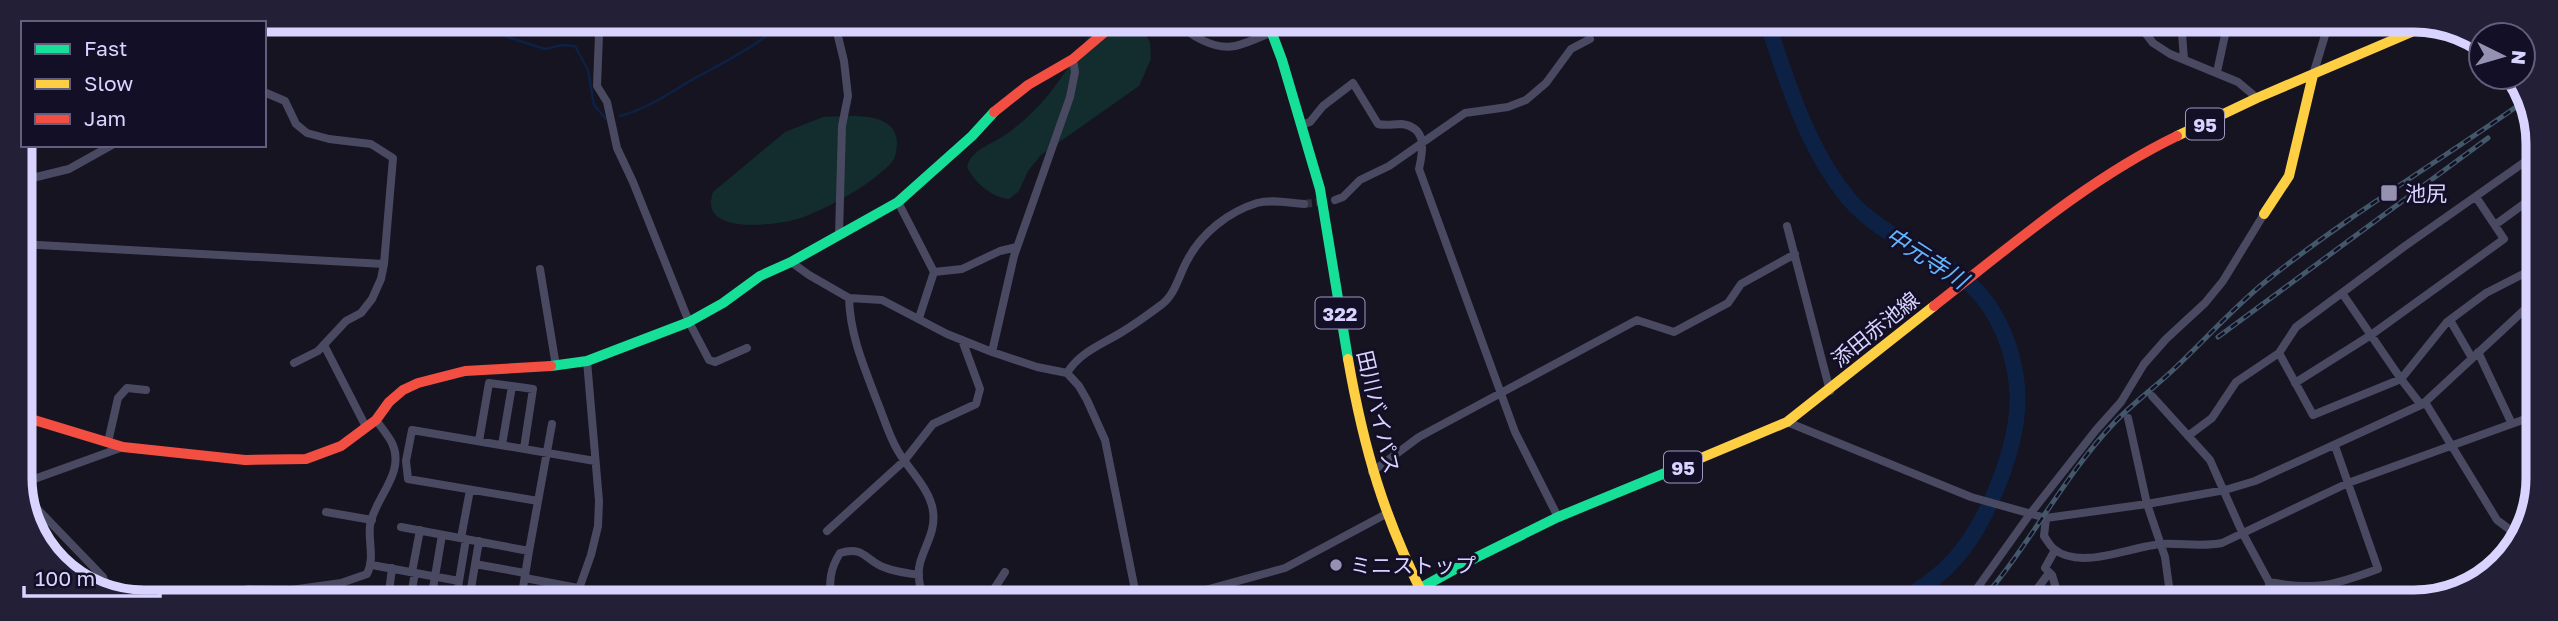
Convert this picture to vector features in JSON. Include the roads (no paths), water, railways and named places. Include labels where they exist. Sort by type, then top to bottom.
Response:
[{"type":"main road","points":[[32,419],[123,447],[245,460],[306,459],[341,446],[371,424],[403,390],[418,383],[465,371],[556,366],[587,361],[689,322],[723,303],[760,276],[791,262],[898,202],[972,136],[999,107],[1028,85],[1073,59],[1105,32]]},
{"type":"main road","name":"田川バイパス","points":[[1272,32],[1322,196],[1350,382],[1371,472],[1391,531],[1419,588]]},
{"type":"main road","name":"添田赤池線","points":[[1419,588],[1558,517],[1787,422],[1830,391],[1945,296],[2100,179],[2136,156],[2257,98],[2412,32]]},
{"type":"main road","points":[[2264,214],[2289,176],[2313,75]]},
{"type":"street","points":[[837,32],[848,96],[842,126],[839,235]]},
{"type":"street","points":[[1186,32],[1224,47],[1236,46],[1272,32]]},
{"type":"street","points":[[2144,32],[2153,43],[2238,82],[2257,98]]},
{"type":"street","points":[[2182,32],[2184,59]]},
{"type":"street","points":[[2217,72],[2226,32]]},
{"type":"street","points":[[2313,75],[2326,32]]},
{"type":"street","points":[[599,34],[597,86],[607,102],[617,148],[689,322],[709,360],[715,362],[747,348]]},
{"type":"street","points":[[1335,200],[1343,197],[1360,180],[1390,166],[1465,113],[1508,107],[1526,100],[1546,83],[1571,49],[1590,39]]},
{"type":"street","points":[[992,352],[1017,247],[1070,97],[1075,72],[1073,59]]},
{"type":"street","points":[[1301,125],[1310,122],[1323,106],[1353,83],[1378,124],[1406,125],[1419,134],[1424,143],[1419,169],[1515,432],[1558,517]]},
{"type":"street","points":[[266,93],[285,101],[296,124],[307,133],[371,145],[393,158],[384,264],[372,299],[361,313],[346,321],[318,351],[294,363]]},
{"type":"street","points":[[32,178],[69,169],[108,147]]},
{"type":"street","points":[[2188,436],[2212,418],[2236,382],[2279,353],[2296,327],[2526,162]]},
{"type":"street","points":[[2295,383],[2371,335],[2504,239],[2476,197]]},
{"type":"street","points":[[1067,373],[1075,361],[1092,348],[1122,332],[1164,303],[1203,236],[1216,224],[1257,203],[1273,201],[1304,204]]},
{"type":"street","points":[[898,202],[934,272],[919,317]]},
{"type":"street","points":[[2495,225],[2526,202]]},
{"type":"street","points":[[1976,589],[2030,514],[2096,430],[2122,402],[2144,364],[2166,339],[2205,303],[2223,281],[2264,214]]},
{"type":"street","points":[[1787,226],[1830,391]]},
{"type":"street","points":[[32,245],[384,264]]},
{"type":"street","points":[[934,272],[962,269],[1000,251],[1017,247]]},
{"type":"street","points":[[1371,472],[1419,437],[1637,320],[1674,332],[1728,303],[1741,284],[1796,254]]},
{"type":"street","points":[[791,262],[849,298],[882,300],[992,352],[1037,367],[1067,373],[1087,400],[1105,440],[1134,590]]},
{"type":"street","points":[[540,269],[556,366]]},
{"type":"street","points":[[2279,353],[2313,415],[2402,379],[2428,342],[2449,320],[2486,293],[2526,273]]},
{"type":"street","points":[[2342,293],[2402,379],[2423,403],[2497,520],[2513,532]]},
{"type":"street","points":[[849,298],[849,319],[857,350],[887,427],[904,461],[923,488],[933,511],[931,538],[920,563],[922,590]]},
{"type":"street","points":[[1787,422],[1971,497],[2046,518],[2147,504],[2225,490],[2255,481],[2423,403],[2526,308]]},
{"type":"street","points":[[2449,320],[2475,355],[2511,422]]},
{"type":"street","points":[[827,531],[904,461],[933,424],[976,404],[980,389],[962,340]]},
{"type":"street","points":[[291,590],[341,583],[367,574],[372,565],[372,520],[394,473],[392,443],[371,424],[324,345]]},
{"type":"street","points":[[475,564],[578,588],[591,555],[598,526],[599,501],[587,361]]},
{"type":"street","points":[[479,441],[489,383],[533,389],[524,448]]},
{"type":"street","points":[[502,445],[512,386]]},
{"type":"street","points":[[108,442],[122,392],[127,388],[146,390]]},
{"type":"street","points":[[2152,396],[2210,460],[2242,532],[2269,582],[2269,589]]},
{"type":"street","points":[[2046,518],[2044,536],[2055,550],[2074,558],[2097,558],[2161,544],[2207,545],[2222,542],[2348,483],[2526,417]]},
{"type":"street","points":[[2128,418],[2147,504],[2165,557],[2170,589]]},
{"type":"street","points":[[523,590],[552,424]]},
{"type":"street","points":[[538,501],[408,479],[406,461],[412,430],[595,461]]},
{"type":"street","points":[[2269,582],[2315,588],[2336,584],[2378,569],[2335,446]]},
{"type":"street","points":[[32,479],[123,447]]},
{"type":"street","points":[[458,590],[470,490]]},
{"type":"street","points":[[36,507],[103,577],[105,583]]},
{"type":"street","points":[[326,512],[372,520]]},
{"type":"street","points":[[1207,590],[1285,568],[1386,514]]},
{"type":"street","points":[[401,527],[529,551]]},
{"type":"street","points":[[411,590],[420,530]]},
{"type":"street","points":[[433,590],[442,535]]},
{"type":"street","points":[[471,590],[479,541]]},
{"type":"street","points":[[830,590],[829,579],[833,564],[840,553],[849,550],[860,551],[883,568],[919,575]]},
{"type":"street","points":[[2055,550],[2045,568],[2055,589]]},
{"type":"street","points":[[372,565],[459,581]]},
{"type":"street","points":[[389,590],[392,568]]},
{"type":"street","points":[[994,590],[1005,572]]},
{"type":"street","points":[[2037,589],[2049,573]]},
{"type":"street","points":[[341,583],[341,590]]},
{"type":"street","points":[[248,589],[288,590]]},
{"type":"waterway","points":[[492,32],[545,49],[562,45],[575,46],[588,70],[594,105],[606,119]]},
{"type":"waterway","points":[[620,116],[655,102],[739,54],[771,32]]},
{"type":"waterway","name":"中元寺川","points":[[1771,32],[1810,136],[1821,158],[1848,198],[1877,224],[1943,264],[1973,287],[1998,320],[2013,360],[2017,408],[2014,431],[2000,480],[1990,504],[1965,546],[1935,578],[1919,589]]},
{"type":"tunnel","points":[[1304,204],[1326,201]]},
{"type":"railway","points":[[1991,589],[2096,444],[2121,416],[2173,370],[2241,303],[2297,257],[2361,211],[2520,104]]},
{"type":"railway","points":[[2218,337],[2488,138]]},
{"type":"place","name":"池尻","points":[[2389,193]]},
{"type":"place","name":"ミニストップ","points":[[1336,565]]}]
